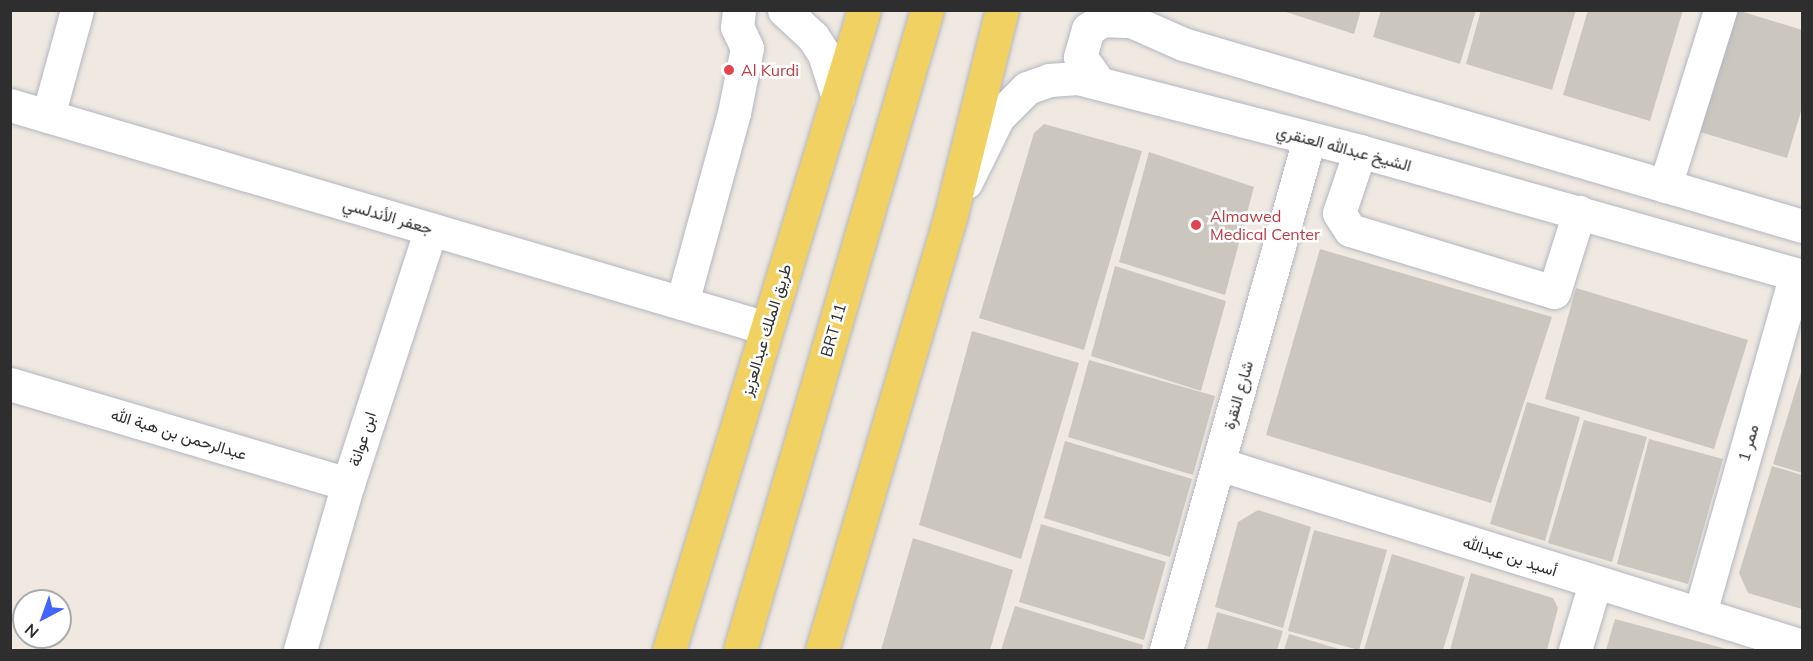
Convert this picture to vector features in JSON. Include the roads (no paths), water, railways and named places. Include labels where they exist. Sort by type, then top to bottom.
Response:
[{"type":"main road","name":"طريق الملك عبدالعزيز","points":[[669,651],[864,10]]},
{"type":"main road","name":"BRT 11","points":[[740,651],[927,10]]},
{"type":"main road","points":[[822,651],[951,214],[1002,10]]},
{"type":"street","points":[[48,116],[77,10]]},
{"type":"street","points":[[682,303],[734,113],[747,48],[736,27],[739,10]]},
{"type":"street","points":[[783,10],[813,37],[824,54],[838,97]]},
{"type":"street","points":[[1665,186],[1720,10]]},
{"type":"street","points":[[1097,80],[1080,57],[1088,29],[1115,16],[1183,44],[1803,226]]},
{"type":"street","name":"الشيخ عبدالله العنقري","points":[[951,214],[998,117],[1027,88],[1048,80],[1097,80],[1360,151],[1799,275]]},
{"type":"street","name":"جعفر الأندلسي","points":[[10,105],[766,328]]},
{"type":"street","name":"شارع النقرة","points":[[1166,651],[1309,139]]},
{"type":"street","points":[[1360,151],[1339,213],[1350,230],[1554,292],[1579,212]]},
{"type":"street","name":"ابن عوانة","points":[[300,651],[348,484],[431,229]]},
{"type":"street","name":"ممر 1","points":[[1700,613],[1799,275]]},
{"type":"street","name":"عبدالرحمن بن هبة الله","points":[[10,384],[348,484]]},
{"type":"street","name":"أسيد بن عبدالله","points":[[1219,464],[1803,646]]},
{"type":"street","points":[[1575,651],[1595,583]]},
{"type":"place","name":"Al Kurdi","points":[[729,70]]},
{"type":"place","name":"Almawed Medical Center","points":[[1196,225]]}]
